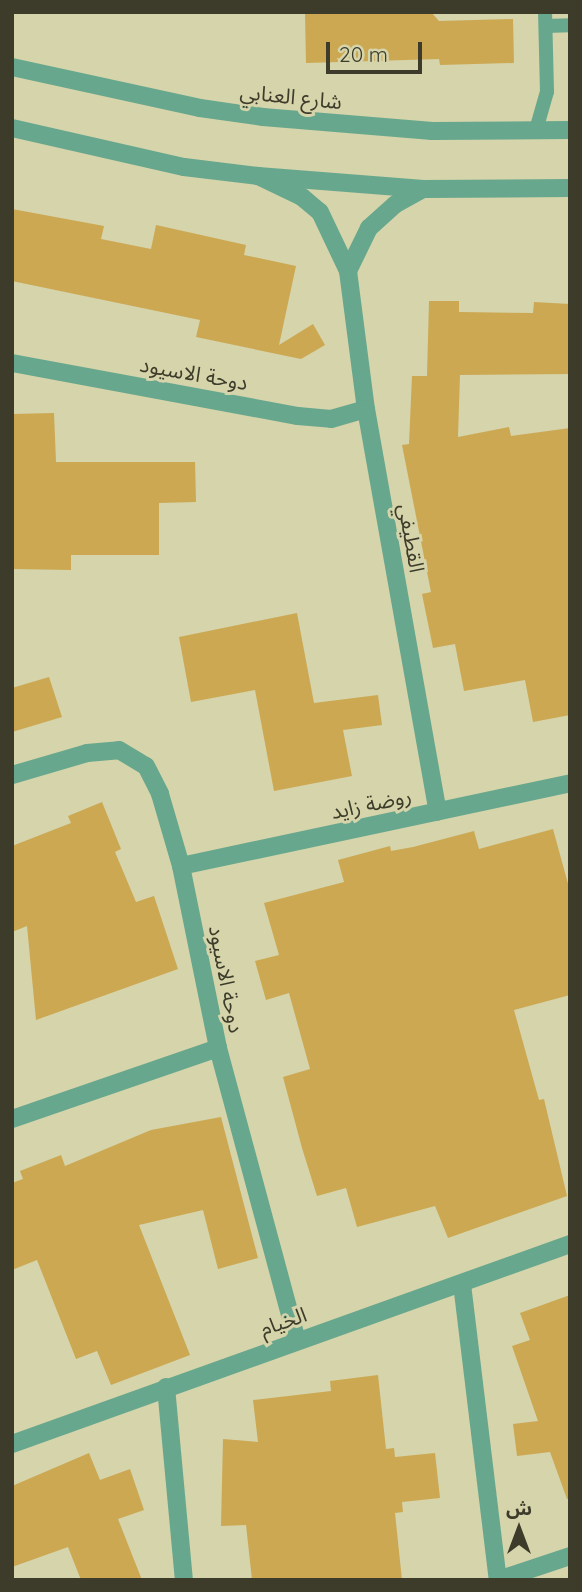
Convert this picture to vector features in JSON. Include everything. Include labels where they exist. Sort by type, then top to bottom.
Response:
[{"type":"street","name":"شارع العنابي","points":[[12,67],[200,108],[263,117],[432,131],[570,130]]},
{"type":"street","points":[[12,128],[184,167],[258,176],[423,189],[570,188]]},
{"type":"street","name":"القطيفي","points":[[258,176],[302,197],[320,212],[348,271],[366,409],[438,812]]},
{"type":"street","points":[[348,271],[369,228],[396,204],[423,189]]},
{"type":"street","name":"دوحة الاسيود","points":[[12,363],[298,416],[331,419],[366,409]]},
{"type":"street","name":"دوحة الاسيود","points":[[12,775],[88,753],[119,750],[146,766],[160,794],[181,866],[218,1048],[297,1340]]},
{"type":"street","name":"روضة زايد","points":[[181,866],[570,783]]},
{"type":"street","points":[[12,1119],[218,1048]]},
{"type":"street","name":"الخيام","points":[[12,1444],[570,1244]]},
{"type":"street","points":[[462,1284],[498,1580],[570,1556]]},
{"type":"street","points":[[166,1387],[184,1580]]},
{"type":"lane","points":[[536,130],[547,92],[546,19],[569,21]]},
{"type":"building","points":[[305,12],[431,12],[439,21],[513,19],[514,63],[440,65],[439,59],[306,63]]},
{"type":"building","points":[[12,209],[104,226],[101,239],[151,249],[156,225],[246,245],[244,255],[296,266],[279,345],[313,324],[325,345],[301,359],[196,337],[200,320],[12,281]]},
{"type":"building","points":[[429,301],[459,301],[459,312],[533,313],[534,302],[570,304],[570,374],[460,375],[458,437],[509,427],[511,436],[570,428],[570,715],[533,722],[525,680],[464,691],[455,644],[433,648],[422,594],[431,592],[402,445],[409,444],[412,376],[427,376]]},
{"type":"building","points":[[54,413],[56,462],[195,462],[196,502],[159,503],[159,555],[71,555],[71,570],[12,569],[13,414]]},
{"type":"building","points":[[297,613],[314,703],[378,695],[382,725],[343,730],[352,776],[274,791],[255,690],[191,702],[179,637]]},
{"type":"building","points":[[49,677],[62,717],[12,732],[12,688]]},
{"type":"building","points":[[102,802],[121,849],[115,852],[136,902],[154,896],[178,969],[36,1020],[27,926],[12,932],[12,846],[71,823],[68,816]]},
{"type":"building","points":[[553,829],[570,891],[570,995],[514,1010],[539,1100],[544,1099],[567,1196],[448,1238],[435,1206],[357,1227],[346,1188],[317,1196],[302,1148],[283,1077],[310,1069],[289,993],[266,1000],[255,961],[279,955],[264,903],[344,882],[338,860],[390,846],[391,851],[474,831],[479,849]]},
{"type":"building","points":[[221,1117],[258,1258],[218,1269],[203,1210],[139,1225],[190,1355],[111,1385],[97,1351],[76,1359],[37,1260],[12,1270],[12,1183],[23,1179],[20,1171],[61,1155],[65,1166],[151,1130]]},
{"type":"building","points":[[570,1295],[570,1499],[567,1499],[550,1452],[517,1456],[513,1424],[538,1421],[512,1346],[530,1340],[520,1313]]},
{"type":"building","points":[[378,1375],[386,1449],[394,1448],[395,1457],[435,1453],[440,1498],[402,1502],[403,1512],[395,1513],[402,1580],[252,1580],[246,1525],[221,1526],[223,1439],[258,1442],[253,1400],[331,1391],[330,1381]]},
{"type":"building","points":[[89,1453],[100,1480],[130,1469],[144,1510],[118,1519],[142,1580],[81,1580],[68,1547],[12,1567],[12,1486]]}]
